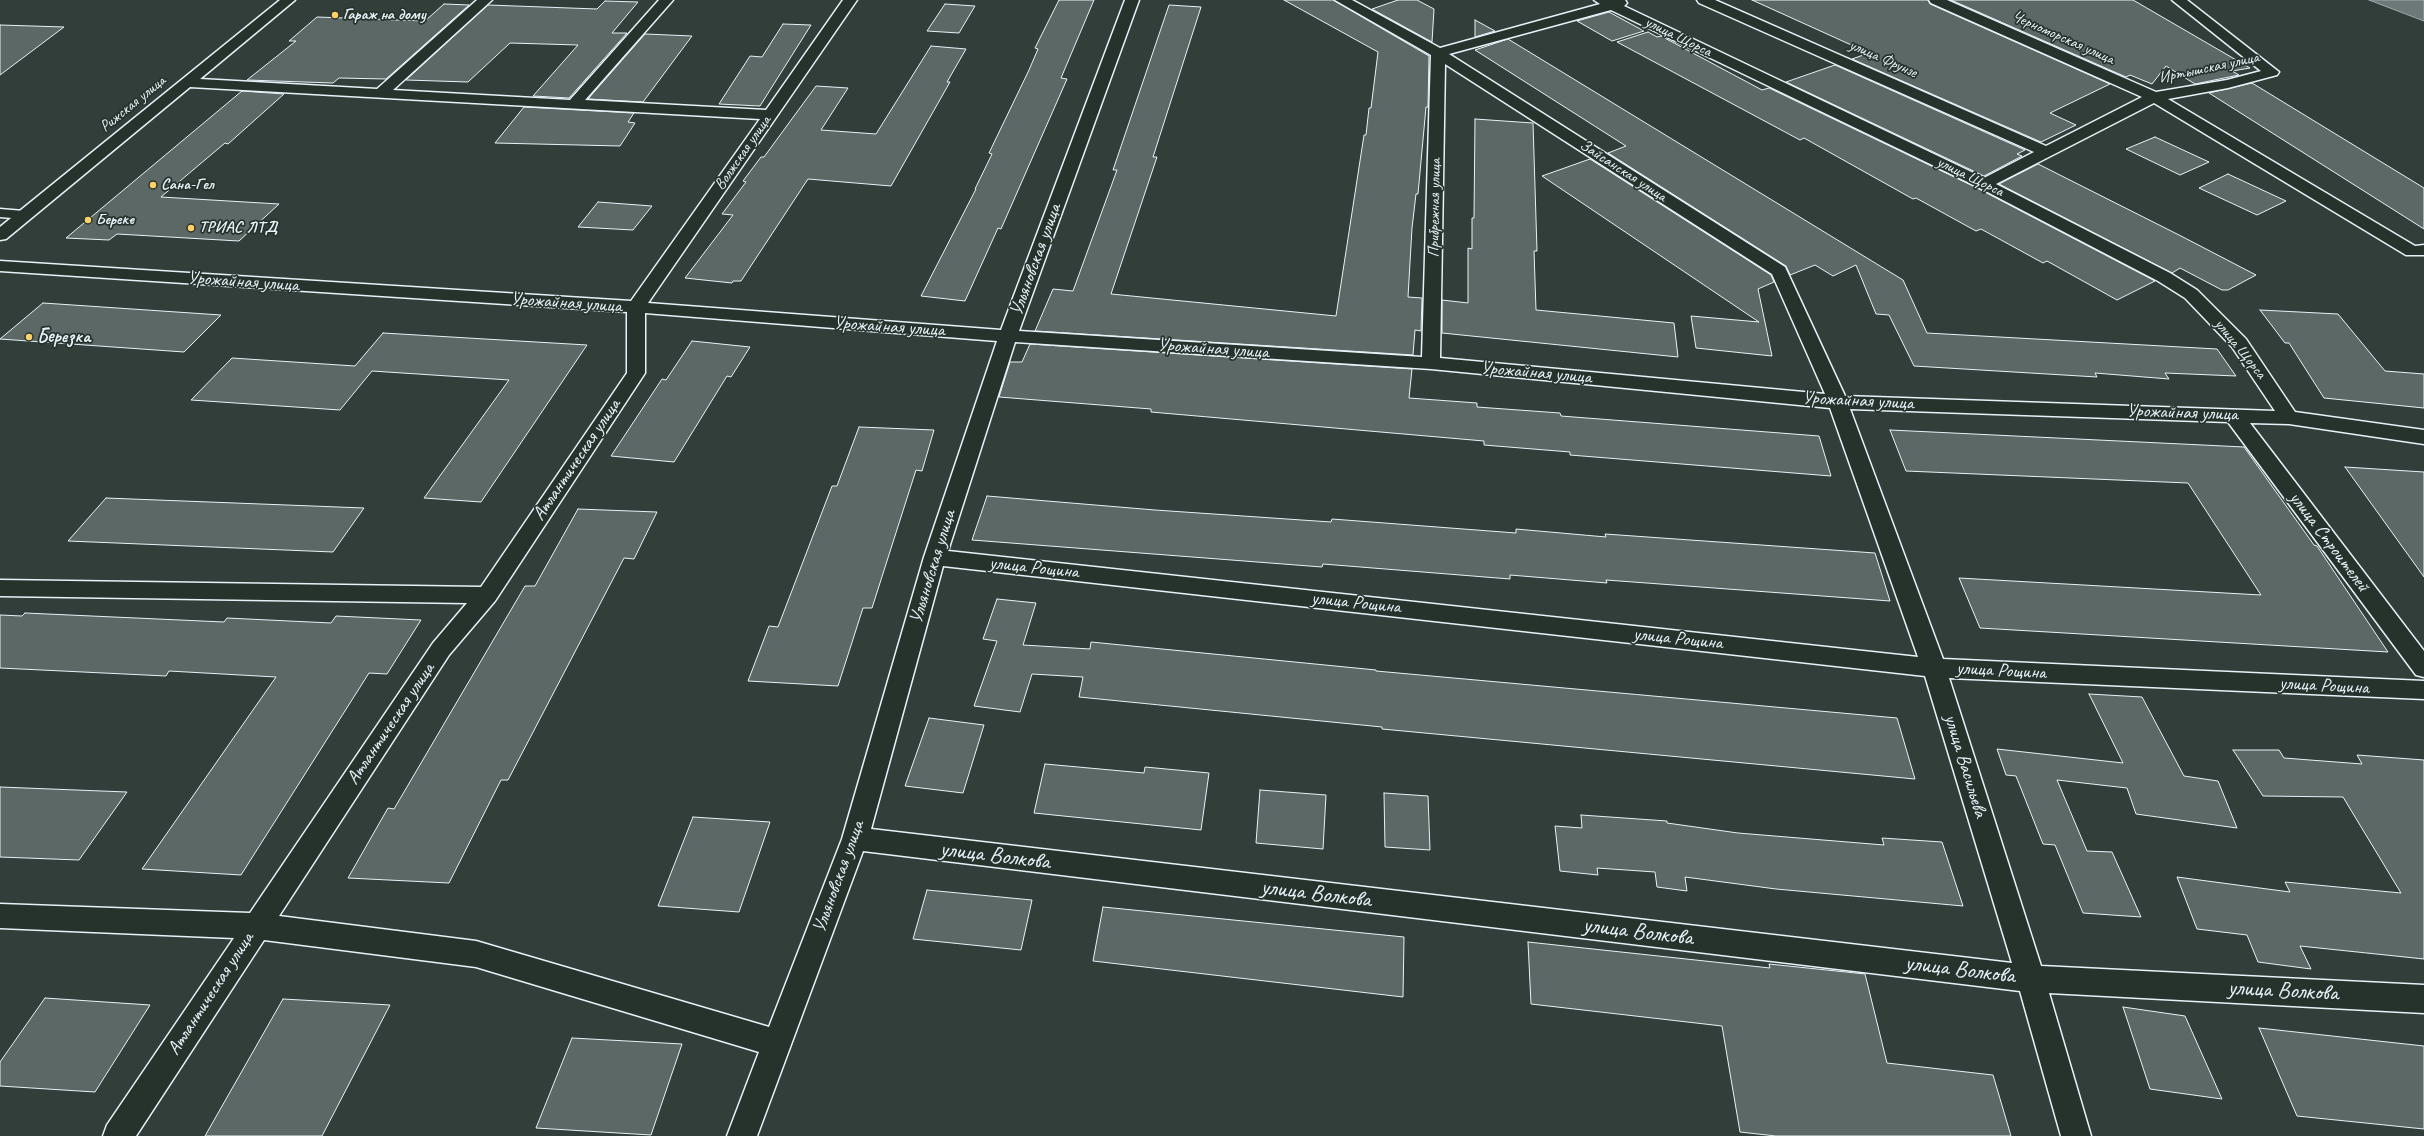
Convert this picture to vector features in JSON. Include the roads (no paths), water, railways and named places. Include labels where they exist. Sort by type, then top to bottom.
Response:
[{"type":"street","name":"Рижская улица","points":[[0,235],[288,0]]},
{"type":"street","points":[[381,94],[485,0]]},
{"type":"street","points":[[574,104],[666,0]]},
{"type":"street","name":"Волжская улица","points":[[636,307],[850,0]]},
{"type":"street","name":"Ульяновская улица","points":[[742,1136],[776,1043],[855,839],[935,556],[1008,336],[1132,0]]},
{"type":"street","name":"Зайсанская улица","points":[[1342,0],[1438,53],[1779,271],[1838,402]]},
{"type":"street","points":[[1438,53],[1607,3],[1630,0]]},
{"type":"street","name":"улица Фрунзе","points":[[1704,0],[2047,152]]},
{"type":"street","name":"Черноморская улица","points":[[1936,0],[2154,97],[2412,251],[2424,250]]},
{"type":"street","name":"Иртышская улица","points":[[2154,97],[2228,84],[2272,72],[2179,0]]},
{"type":"street","name":"улица Щорса","points":[[1607,3],[1984,184],[2164,277],[2191,294],[2239,344],[2289,418]]},
{"type":"street","name":"Прибрежная улица","points":[[1431,363],[1438,53]]},
{"type":"street","points":[[188,83],[770,115]]},
{"type":"street","points":[[1984,184],[2154,97]]},
{"type":"street","name":"Урожайная улица","points":[[0,266],[636,307],[1008,336],[1431,363],[1838,402],[2289,418],[2424,437]]},
{"type":"street","name":"Атлантическая улица","points":[[118,1136],[441,649],[487,595],[636,373],[636,307]]},
{"type":"street","name":"улица Васильева","points":[[1838,402],[1934,668],[2031,979],[2076,1136]]},
{"type":"street","name":"улица Строителей","points":[[2233,415],[2424,668]]},
{"type":"street","name":"улица Рощина","points":[[935,556],[1934,668],[2424,690]]},
{"type":"street","points":[[0,588],[487,595]]},
{"type":"street","name":"улица Волкова","points":[[855,839],[2031,979],[2424,998]]},
{"type":"street","points":[[0,916],[256,926],[476,954],[776,1043]]},
{"type":"lane","points":[[0,213],[24,215]]},
{"type":"place","name":"Гараж на дому","points":[[335,15]]},
{"type":"place","name":"Сана-Гел","points":[[153,185]]},
{"type":"place","name":"Береке","points":[[88,220]]},
{"type":"place","name":"ТРИАС ЛТД","points":[[191,228]]},
{"type":"place","name":"Березка","points":[[29,337]]}]
